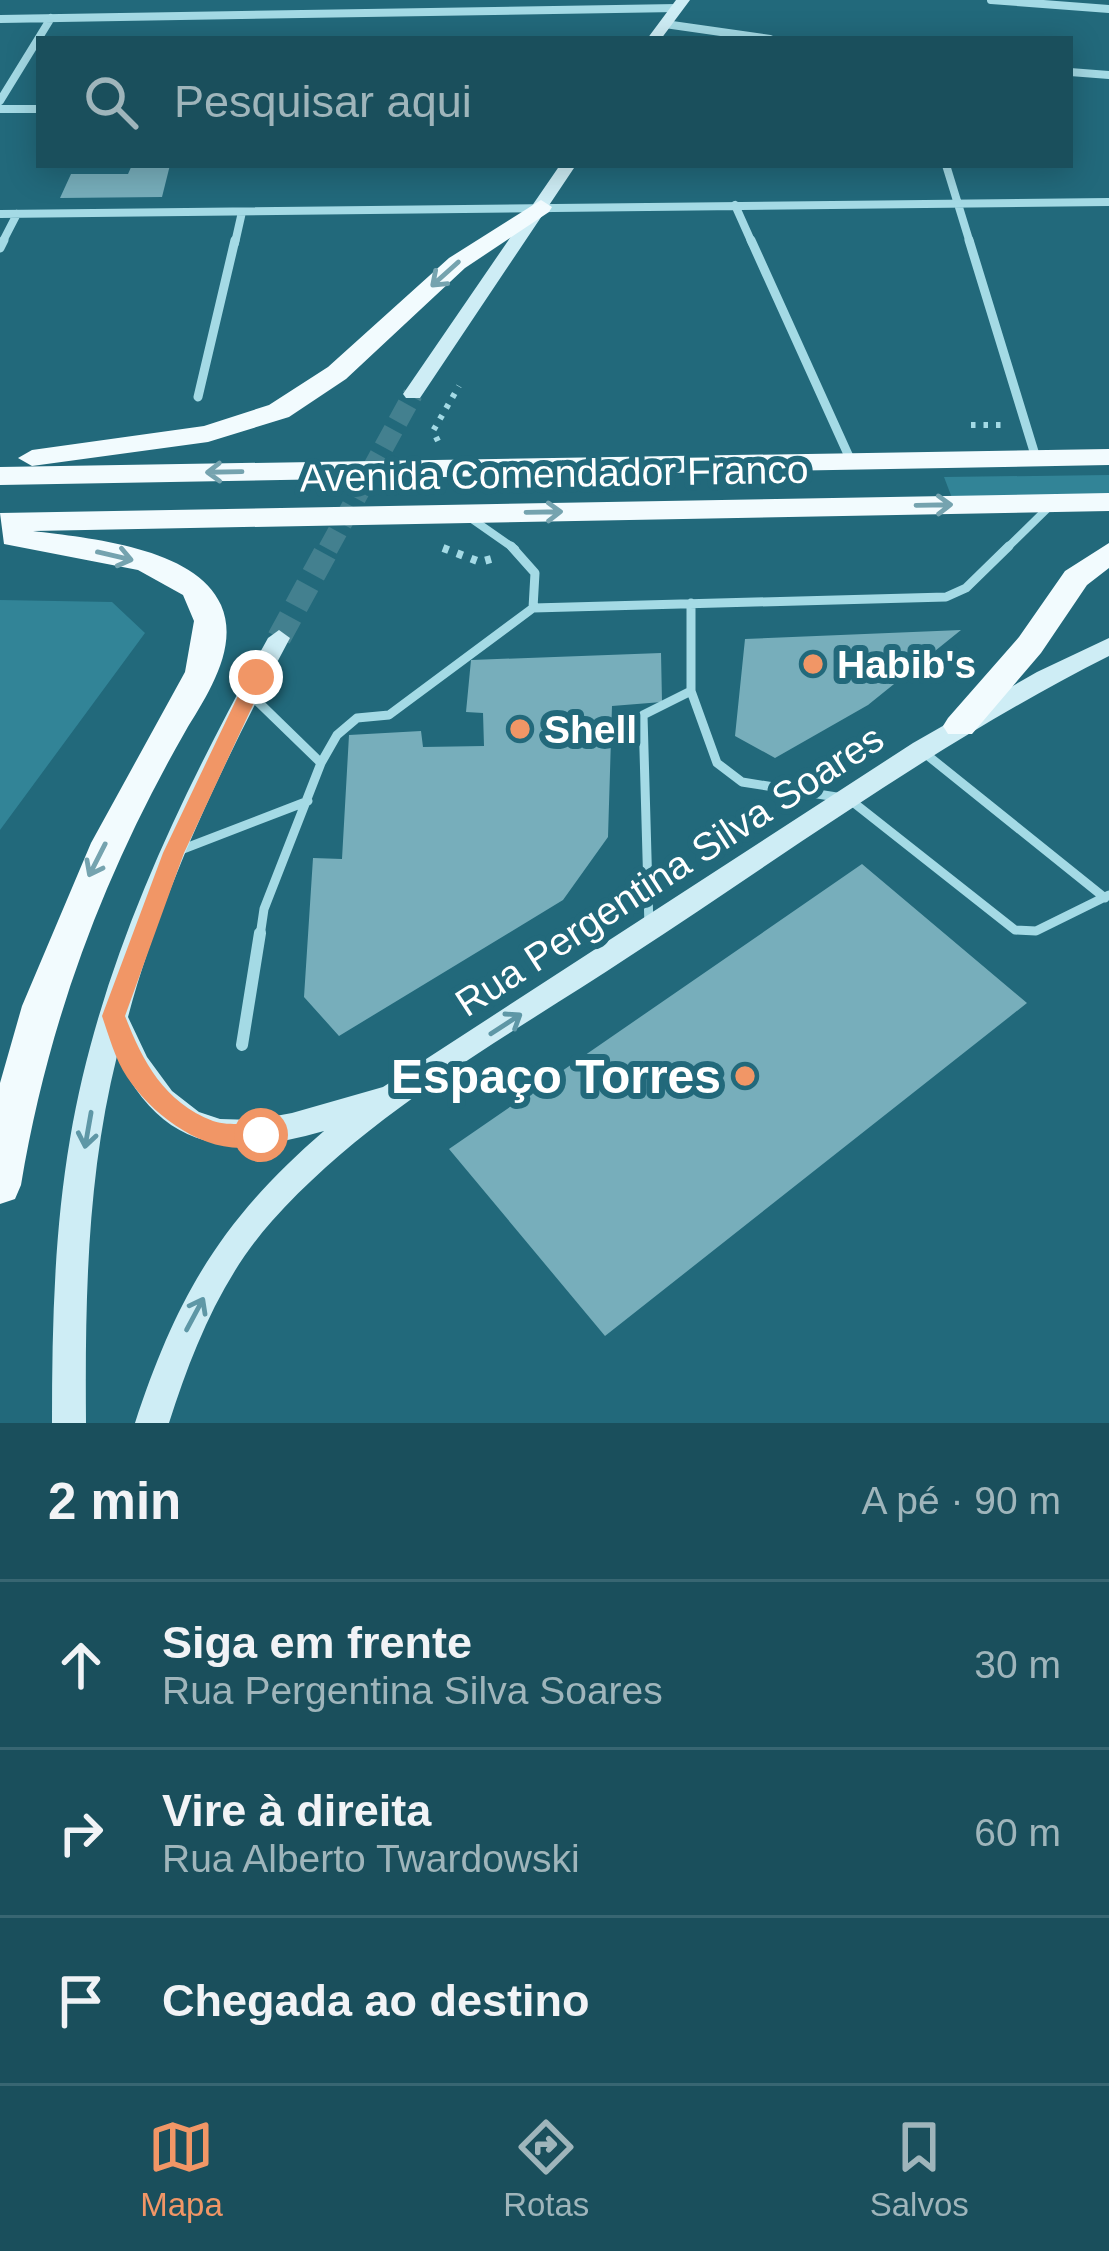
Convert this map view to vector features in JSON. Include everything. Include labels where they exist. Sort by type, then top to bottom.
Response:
[{"type":"highway","points":[[0,464],[208,434],[279,411],[337,373],[457,262],[541,207]]},
{"type":"highway","name":"Avenida Comendador Franco","points":[[0,476],[1109,457]]},
{"type":"highway","name":"Avenida Comendador Franco","points":[[0,522],[1109,502]]},
{"type":"highway","points":[[0,535],[120,555],[160,568],[188,584],[206,604],[210,631],[193,691],[117,822],[64,938],[28,1045],[0,1184]]},
{"type":"highway","points":[[959,726],[1030,645],[1076,578],[1109,553]]},
{"type":"main road","points":[[656,36],[680,4]]},
{"type":"main road","points":[[412,394],[566,168]]},
{"type":"main road","points":[[69,1423],[76,1208],[113,1016],[173,853],[279,638]]},
{"type":"main road","name":"Rua Pergentina Silva Soares","points":[[152,1423],[174,1353],[216,1274],[257,1215],[309,1164],[400,1093],[959,726],[1109,646]]},
{"type":"main road","name":"Rua Pergentina Silva Soares","points":[[113,1016],[134,1067],[162,1104],[213,1133],[261,1135],[400,1093]]},
{"type":"street","points":[[991,0],[1109,9]]},
{"type":"street","points":[[0,19],[680,4]]},
{"type":"street","points":[[40,36],[51,18]]},
{"type":"street","points":[[664,24],[749,36]]},
{"type":"street","points":[[36,44],[0,105],[36,109]]},
{"type":"street","points":[[1073,72],[1109,75]]},
{"type":"street","points":[[947,168],[1036,458]]},
{"type":"street","points":[[0,214],[1109,202]]},
{"type":"street","points":[[735,205],[851,461]]},
{"type":"street","points":[[198,397],[242,212]]},
{"type":"street","points":[[0,248],[17,214]]},
{"type":"lane","points":[[242,1045],[264,909],[321,763],[337,735],[357,718],[389,715],[533,608],[946,597],[966,588],[1053,503]]},
{"type":"lane","points":[[465,514],[489,536],[519,552],[535,572],[533,608]]},
{"type":"lane","points":[[691,602],[692,691],[717,764],[742,782],[849,799],[1016,930],[1036,931],[1107,897],[921,751]]},
{"type":"lane","points":[[649,930],[643,715],[692,691]]},
{"type":"lane","points":[[249,693],[321,763]]},
{"type":"lane","points":[[173,853],[308,801]]},
{"type":"shaded area","points":[[1109,475],[1109,495],[952,498],[944,477]]},
{"type":"shaded area","points":[[0,600],[112,602],[145,633],[0,830]]},
{"type":"building","points":[[131,168],[169,168],[162,197],[60,198],[71,174],[128,174]]},
{"type":"building","points":[[961,630],[868,705],[775,758],[735,736],[745,639]]},
{"type":"building","points":[[661,653],[662,702],[612,706],[608,837],[563,900],[339,1036],[304,997],[313,858],[342,859],[349,735],[421,731],[423,747],[484,746],[483,713],[466,712],[471,660]]},
{"type":"building","name":"Espaço Torres","points":[[862,864],[1027,1003],[605,1336],[449,1149]]},
{"type":"tunnel","points":[[328,549],[413,394]]},
{"type":"tunnel","points":[[279,638],[329,546]]},
{"type":"place","name":"Habib's","points":[[813,664]]},
{"type":"place","name":"Shell","points":[[520,729]]},
{"type":"place","name":"Espaço Torres","points":[[745,1076]]},
{"type":"route","points":[[256,677],[173,853],[113,1016],[134,1067],[162,1104],[213,1133],[261,1135]]}]
